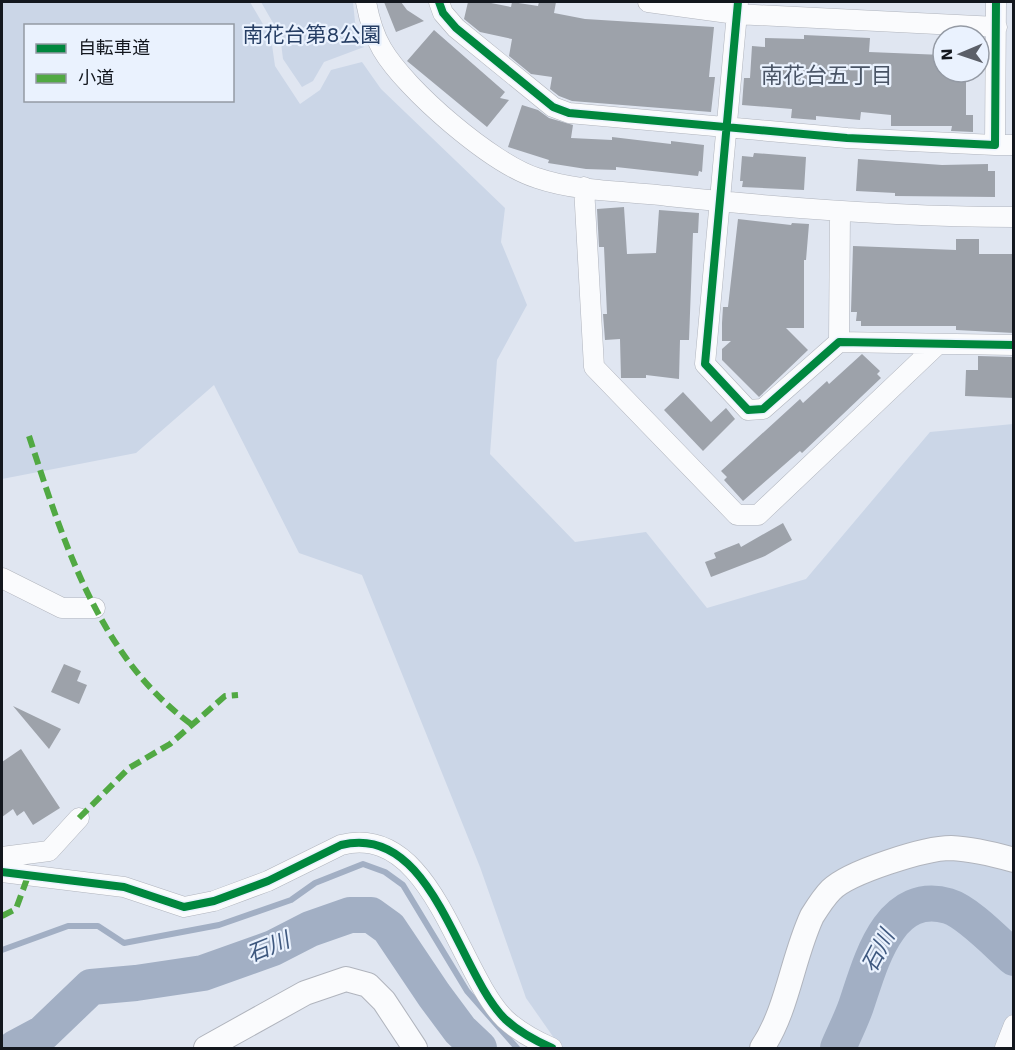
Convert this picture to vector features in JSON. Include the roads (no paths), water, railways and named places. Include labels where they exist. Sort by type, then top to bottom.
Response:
[{"type":"main road","points":[[762,1048],[778,1014],[813,914],[832,889],[855,876],[909,855],[949,848],[991,853],[1014,860]]},
{"type":"main road","points":[[206,1048],[305,993],[346,979],[368,985],[384,1002],[415,1048]]},
{"type":"street","points":[[366,2],[369,19],[377,39],[398,70],[490,154],[514,169],[537,178],[584,187],[840,211],[1014,217]]},
{"type":"street","points":[[439,2],[443,13],[456,28],[553,107],[569,113],[726,129],[1004,145],[996,2]]},
{"type":"street","points":[[648,2],[997,27]]},
{"type":"street","points":[[737,8],[705,364],[748,410],[763,409],[839,342],[936,346],[1014,345]]},
{"type":"street","points":[[584,187],[594,367],[737,514],[758,515],[936,346]]},
{"type":"street","points":[[839,342],[840,211]]},
{"type":"street","points":[[2,578],[62,608],[95,608]]},
{"type":"street","points":[[2,857],[49,851],[79,818]]},
{"type":"street","points":[[2,872],[124,887],[184,907],[214,901],[268,881],[341,845],[352,843],[390,849],[414,869],[433,895],[483,987],[505,1019],[531,1038],[552,1048]]},
{"type":"street","points":[[1005,1048],[1014,1025]]},
{"type":"waterway","points":[[2,950],[68,926],[98,926],[124,943],[219,925],[291,900],[315,883],[363,864],[385,872],[403,885],[467,991],[517,1048]]},
{"type":"waterway","name":"石川","points":[[838,1048],[875,952],[896,919],[910,909],[927,904],[956,909],[973,921],[1014,958]]},
{"type":"waterway","name":"石川","points":[[15,1048],[43,1033],[91,987],[203,973],[273,948],[310,929],[350,915],[371,915],[389,928],[460,1030],[479,1048]]},
{"type":"district","name":"南花台五丁目","points":[[827,75]]},
{"type":"park label","name":"南花台第8公園","points":[[312,34]]}]
